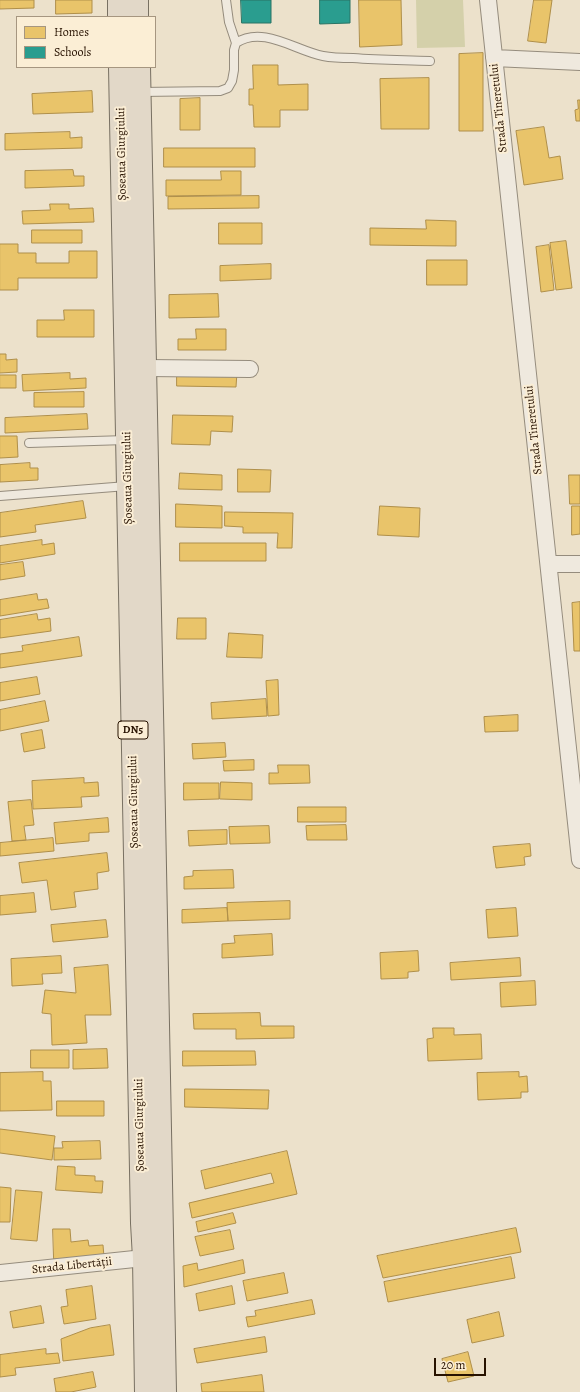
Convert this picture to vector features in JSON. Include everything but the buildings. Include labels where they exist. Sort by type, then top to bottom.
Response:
[{"type":"highway","points":[[118,0],[119,16]]},
{"type":"highway","points":[[137,0],[137,16]]},
{"type":"highway","name":"Șoseaua Giurgiului","points":[[120,68],[141,1215],[144,1258],[146,1392]]},
{"type":"highway","name":"Șoseaua Giurgiului","points":[[139,68],[165,1392]]},
{"type":"street","name":"Strada Tineretului","points":[[488,0],[580,860]]},
{"type":"street","points":[[494,58],[580,62]]},
{"type":"street","points":[[146,368],[250,369]]},
{"type":"street","points":[[549,564],[580,564]]},
{"type":"street","name":"Strada Libertății","points":[[0,1273],[144,1258]]},
{"type":"lane","points":[[139,92],[220,91],[228,88],[232,81],[234,70],[234,50],[236,43],[229,22],[226,0]]},
{"type":"lane","points":[[236,43],[242,39],[257,37],[287,43],[306,52],[324,57],[430,61]]},
{"type":"lane","points":[[29,443],[127,440]]},
{"type":"lane","points":[[0,496],[128,486]]},
{"type":"shaded area","points":[[416,0],[463,0],[465,47],[417,48]]}]
